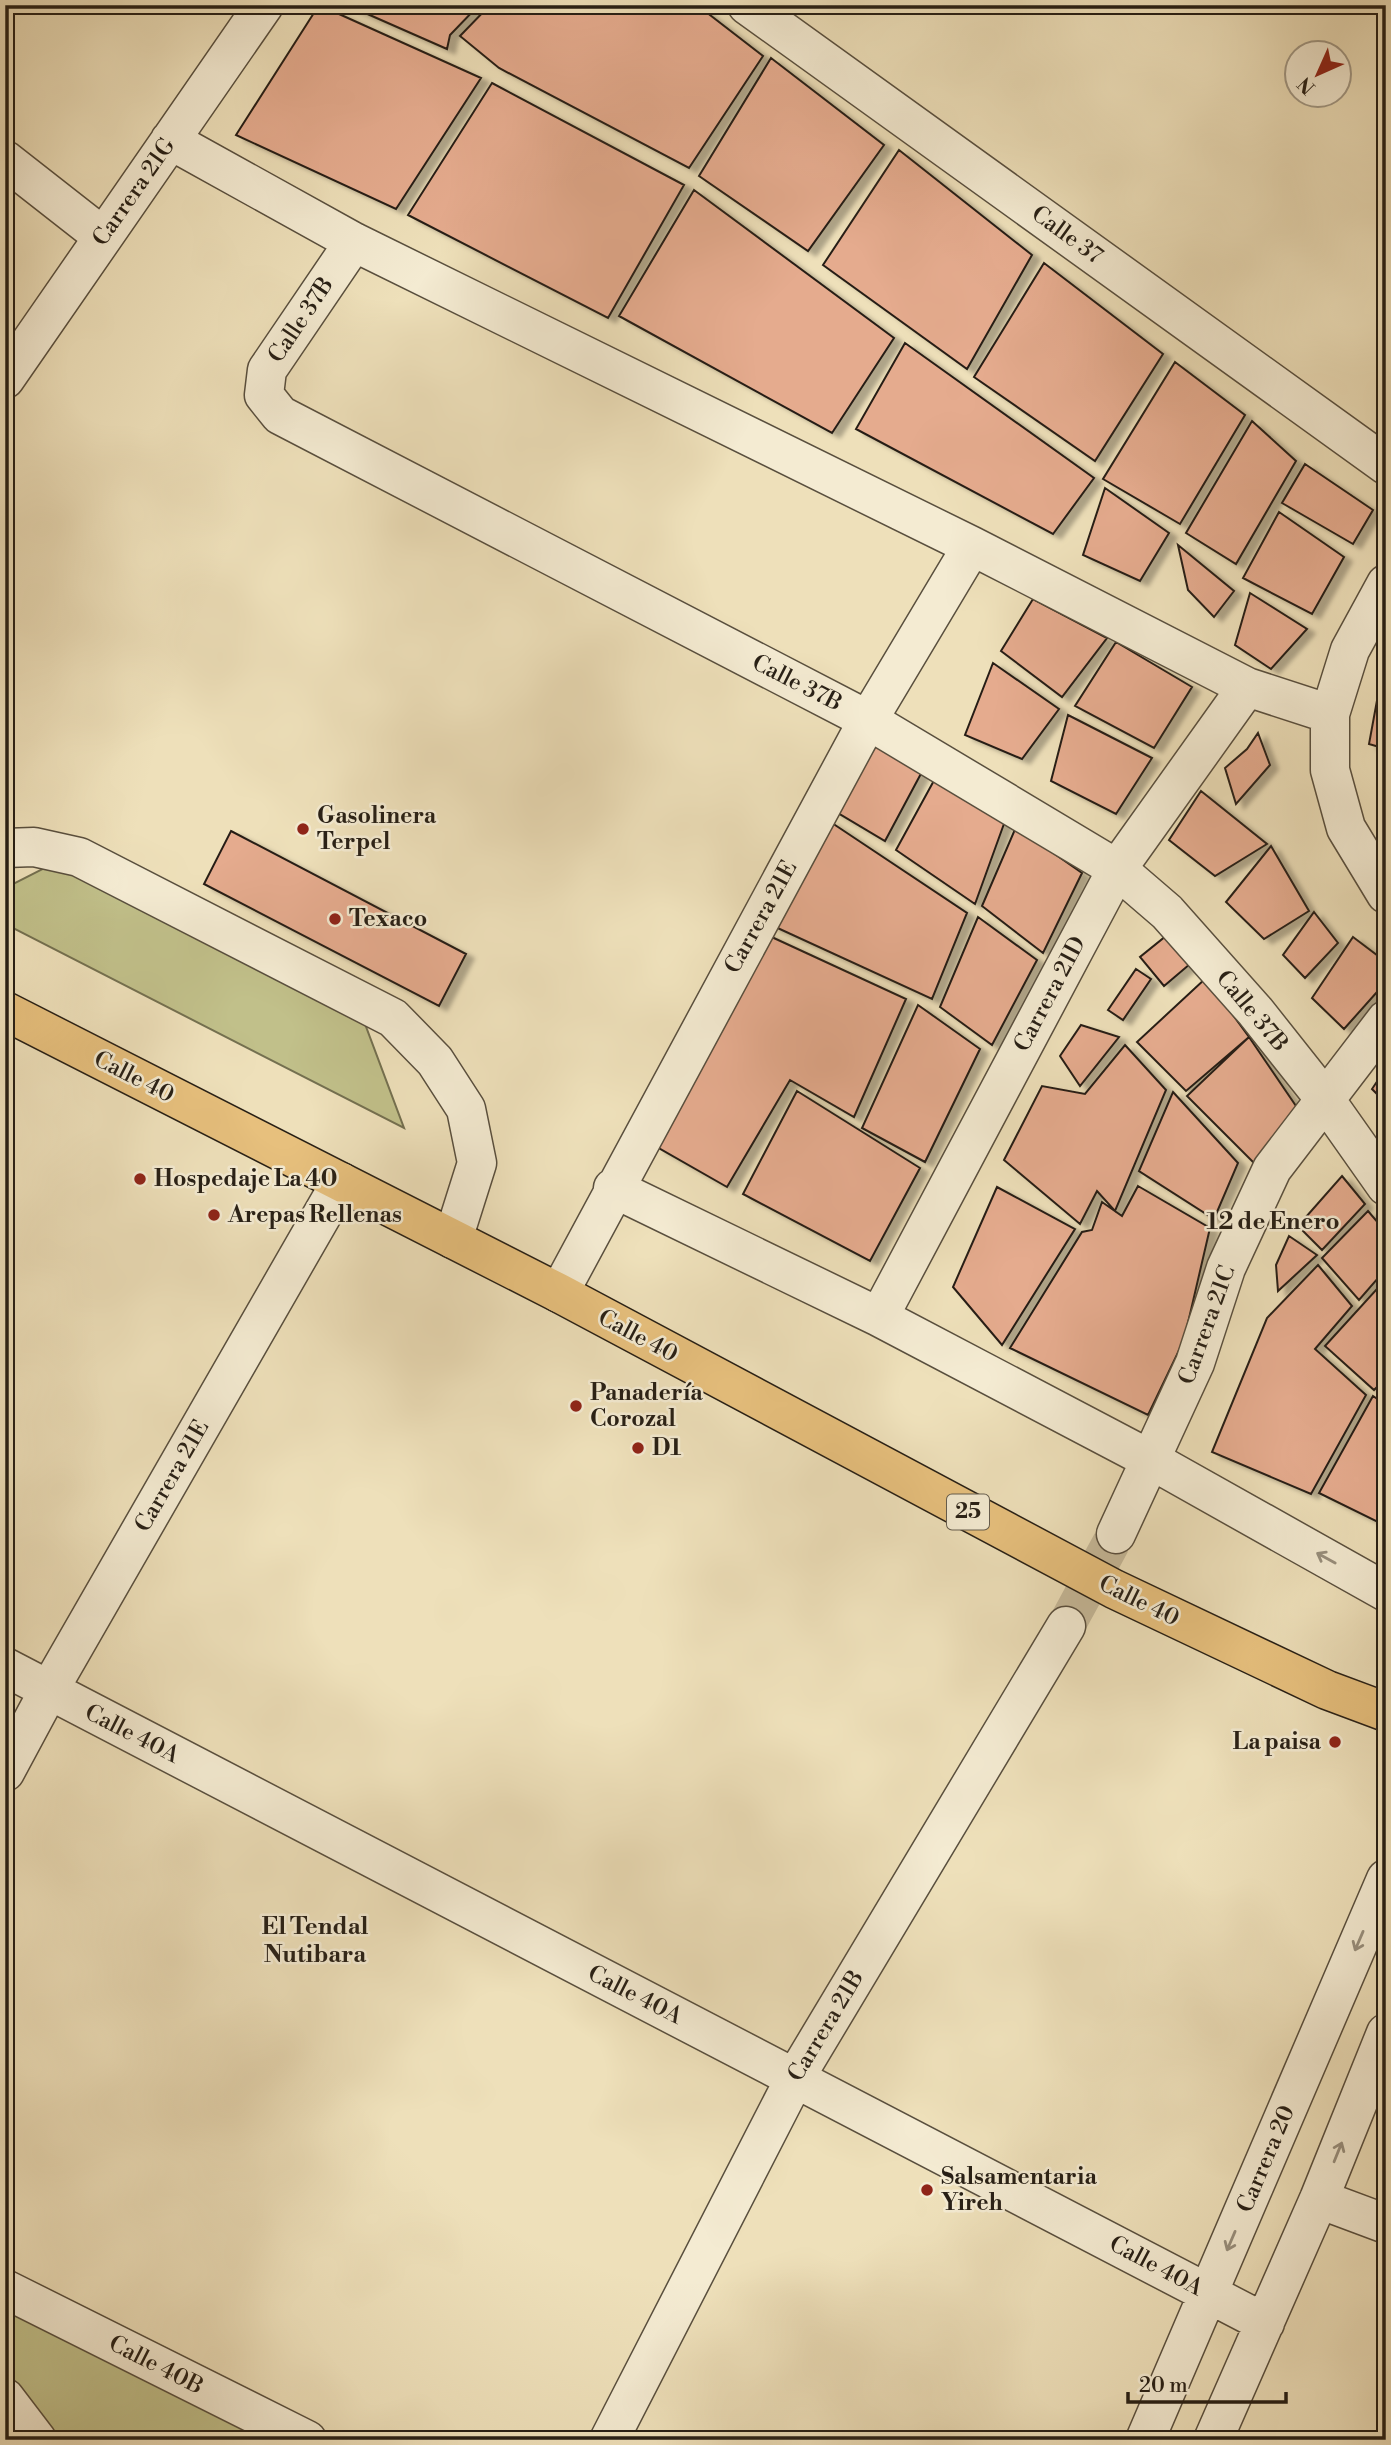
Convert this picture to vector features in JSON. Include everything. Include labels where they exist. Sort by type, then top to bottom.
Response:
[{"type":"highway","name":"Calle 40","points":[[5,1011],[559,1293],[1114,1590],[1327,1690],[1386,1712]]},
{"type":"street","name":"Carrera 21G","points":[[5,379],[264,5]]},
{"type":"street","name":"Calle 37","points":[[747,5],[1386,465]]},
{"type":"street","points":[[170,140],[354,242],[972,546],[1247,687],[1331,714]]},
{"type":"street","points":[[5,160],[102,236]]},
{"type":"street","name":"Calle 37B","points":[[354,242],[267,370],[264,395],[280,415],[868,720],[1117,869],[1167,912],[1255,1011],[1324,1098],[1386,1186]]},
{"type":"street","name":"Carrera 21E","points":[[559,1293],[868,720],[972,546]]},
{"type":"street","points":[[1386,584],[1350,650],[1331,714],[1330,770],[1346,828],[1386,894]]},
{"type":"street","name":"Carrera 21D","points":[[879,1317],[1117,869],[1247,687]]},
{"type":"street","points":[[5,848],[34,847],[79,857],[393,1018],[435,1061],[466,1109],[477,1163],[453,1239]]},
{"type":"street","name":"Carrera 21C","points":[[1151,1460],[1195,1363],[1226,1268],[1272,1169],[1386,1020]]},
{"type":"street","name":"Carrera 21E","points":[[5,1772],[49,1690],[341,1182]]},
{"type":"street","points":[[614,1188],[879,1317],[1151,1460],[1386,1592]]},
{"type":"street","points":[[1116,1534],[1151,1460]]},
{"type":"street","name":"Carrera 21B","points":[[609,2440],[795,2078],[1066,1626]]},
{"type":"street","name":"Calle 40A","points":[[5,1667],[1265,2323]]},
{"type":"street","name":"Carrera 20","points":[[1145,2440],[1386,1879]]},
{"type":"street","points":[[1213,2440],[1319,2199],[1386,2033]]},
{"type":"street","points":[[1319,2199],[1386,2224]]},
{"type":"street","name":"Calle 40B","points":[[5,2289],[307,2440]]},
{"type":"street","points":[[5,2398],[37,2440]]},
{"type":"shaded area","points":[[66,857],[356,1000],[404,1128],[5,924],[5,888]]},
{"type":"shaded area","points":[[5,2295],[291,2440],[54,2440],[5,2379]]},
{"type":"building","points":[[319,5],[481,78],[396,209],[236,135]]},
{"type":"building","points":[[347,5],[479,5],[450,35],[447,49]]},
{"type":"building","points":[[490,5],[697,5],[763,56],[689,168],[499,68],[460,36]]},
{"type":"building","points":[[771,58],[884,145],[808,251],[699,176]]},
{"type":"building","points":[[492,83],[684,185],[608,318],[408,215]]},
{"type":"building","points":[[899,150],[1032,255],[967,369],[823,265]]},
{"type":"building","points":[[694,190],[894,338],[832,433],[619,316]]},
{"type":"building","points":[[1044,263],[1163,354],[1095,461],[974,377]]},
{"type":"building","points":[[905,343],[1094,478],[1053,534],[856,429]]},
{"type":"building","points":[[1175,362],[1245,415],[1180,524],[1103,479]]},
{"type":"building","points":[[1252,421],[1296,461],[1236,564],[1186,533]]},
{"type":"building","points":[[1305,464],[1373,510],[1353,544],[1282,503]]},
{"type":"building","points":[[1105,488],[1169,533],[1140,581],[1083,555]]},
{"type":"building","points":[[1279,512],[1344,557],[1312,614],[1243,578]]},
{"type":"building","points":[[1178,545],[1234,591],[1214,617],[1188,590]]},
{"type":"building","points":[[1250,593],[1307,629],[1271,669],[1235,645]]},
{"type":"building","points":[[1033,599],[1107,638],[1062,697],[1001,651]]},
{"type":"building","points":[[1116,642],[1192,687],[1154,748],[1075,706]]},
{"type":"building","points":[[993,663],[1059,709],[1022,759],[965,735]]},
{"type":"building","points":[[1378,695],[1386,699],[1386,749],[1369,744]]},
{"type":"building","points":[[1068,715],[1152,758],[1116,814],[1051,781]]},
{"type":"building","points":[[873,733],[924,768],[885,841],[833,810]]},
{"type":"building","points":[[1258,733],[1270,765],[1236,804],[1225,768],[1247,749]]},
{"type":"building","points":[[937,775],[1005,821],[975,904],[896,850]]},
{"type":"building","points":[[1201,791],[1267,844],[1215,876],[1169,840]]},
{"type":"building","points":[[829,821],[967,913],[932,999],[771,925]]},
{"type":"building","points":[[1016,827],[1082,873],[1043,953],[982,906]]},
{"type":"building","name":"Texaco","points":[[231,831],[466,954],[439,1006],[204,884]]},
{"type":"building","points":[[1271,846],[1309,911],[1264,939],[1226,902]]},
{"type":"building","points":[[1314,912],[1338,943],[1305,978],[1283,955]]},
{"type":"building","points":[[978,917],[1037,960],[992,1045],[940,1007]]},
{"type":"building","points":[[763,933],[906,999],[854,1117],[790,1080],[727,1187],[657,1147]]},
{"type":"building","points":[[1166,936],[1190,964],[1164,986],[1140,957]]},
{"type":"building","points":[[1353,937],[1382,959],[1377,992],[1344,1029],[1312,998]]},
{"type":"building","points":[[1136,969],[1151,979],[1123,1020],[1108,1010]]},
{"type":"building","points":[[1206,978],[1249,1037],[1186,1091],[1137,1042]]},
{"type":"building","points":[[918,1005],[980,1049],[925,1162],[862,1128]]},
{"type":"building","points":[[1081,1025],[1119,1037],[1080,1086],[1060,1056]]},
{"type":"building","points":[[1249,1037],[1298,1109],[1257,1166],[1187,1096]]},
{"type":"building","points":[[1125,1045],[1166,1090],[1115,1211],[1097,1191],[1080,1224],[1004,1160],[1042,1086],[1085,1094]]},
{"type":"building","points":[[1386,1068],[1386,1103],[1372,1089]]},
{"type":"building","points":[[797,1091],[920,1168],[870,1261],[743,1194]]},
{"type":"building","points":[[1173,1092],[1238,1163],[1214,1219],[1139,1171]]},
{"type":"building","points":[[1342,1176],[1365,1204],[1322,1250],[1298,1226]]},
{"type":"building","points":[[1138,1186],[1210,1228],[1184,1340],[1148,1415],[1010,1348],[1082,1232],[1092,1230],[1102,1202],[1122,1216]]},
{"type":"building","points":[[997,1187],[1075,1229],[1002,1345],[953,1287]]},
{"type":"building","points":[[1368,1211],[1386,1232],[1386,1269],[1359,1300],[1322,1258]]},
{"type":"building","points":[[1289,1236],[1317,1255],[1278,1291],[1276,1265]]},
{"type":"building","points":[[1318,1265],[1352,1306],[1315,1349],[1366,1395],[1311,1494],[1212,1452],[1267,1318]]},
{"type":"building","points":[[1386,1279],[1386,1378],[1374,1390],[1325,1346]]},
{"type":"building","points":[[1373,1396],[1386,1405],[1386,1526],[1319,1493]]},
{"type":"tunnel","points":[[1066,1626],[1116,1534]]},
{"type":"place","name":"Gasolinera Terpel","points":[[303,829]]},
{"type":"place","name":"Texaco","points":[[335,919]]},
{"type":"place","name":"Hospedaje La 40","points":[[140,1179]]},
{"type":"place","name":"Arepas Rellenas","points":[[214,1215]]},
{"type":"place","name":"Panadería Corozal","points":[[576,1406]]},
{"type":"place","name":"D1","points":[[638,1448]]},
{"type":"place","name":"La paisa","points":[[1335,1742]]},
{"type":"place","name":"Salsamentaria Yireh","points":[[927,2190]]},
{"type":"district","name":"12 de Enero","points":[[1273,1222]]},
{"type":"district","name":"El Tendal Nutibara","points":[[315,1941]]}]
